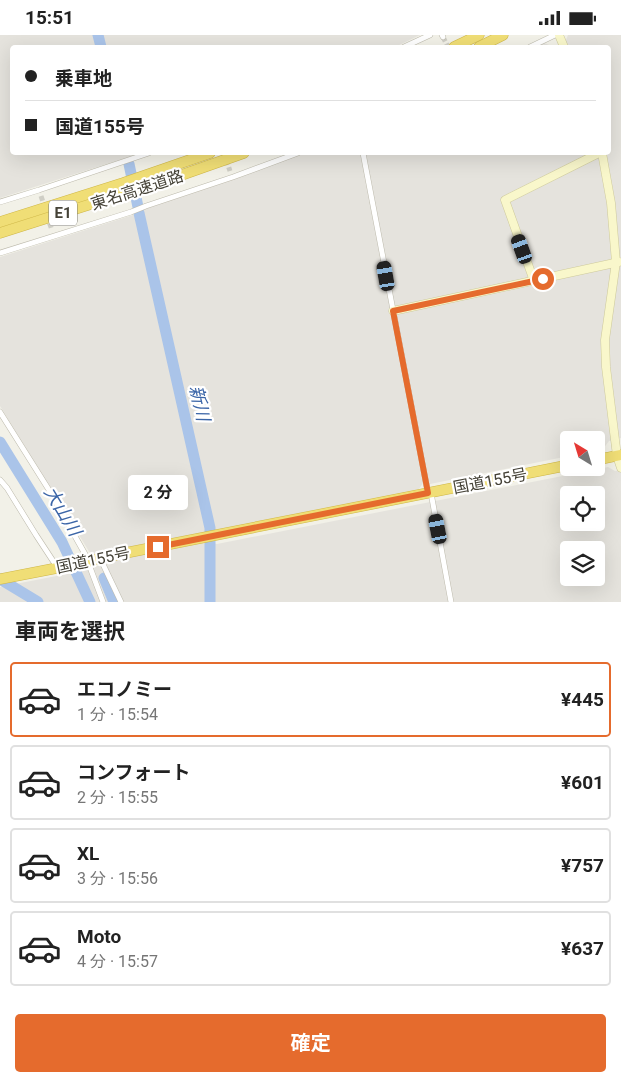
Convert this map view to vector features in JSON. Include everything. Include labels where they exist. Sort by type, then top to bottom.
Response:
[{"type":"highway","points":[[458,45],[479,35]]},
{"type":"highway","points":[[483,45],[503,35]]},
{"type":"highway","name":"東名高速道路","points":[[0,222],[204,155]]},
{"type":"highway","name":"東名高速道路","points":[[0,233],[125,194],[238,155]]},
{"type":"highway","points":[[605,458],[619,455]]},
{"type":"highway","name":"国道155号","points":[[0,579],[560,467]]},
{"type":"street","points":[[408,45],[430,35]]},
{"type":"street","points":[[534,45],[555,35]]},
{"type":"street","points":[[0,202],[40,193],[144,155]]},
{"type":"street","points":[[0,253],[132,212],[293,155]]},
{"type":"street","points":[[364,155],[393,311],[451,602]]},
{"type":"street","points":[[534,281],[505,199],[596,155]]},
{"type":"street","points":[[600,155],[611,203],[619,262],[605,340],[606,367],[621,468]]},
{"type":"street","points":[[230,171],[233,177]]},
{"type":"street","points":[[52,230],[54,237]]},
{"type":"street","points":[[393,311],[619,262]]},
{"type":"street","points":[[0,412],[49,490],[86,554],[103,602]]},
{"type":"street","points":[[0,480],[58,568]]},
{"type":"street","points":[[100,558],[121,602]]},
{"type":"shaded area","points":[[0,35],[420,35],[399,45],[10,45],[10,155],[135,155],[0,198]]},
{"type":"shaded area","points":[[568,35],[621,35],[621,438],[609,441],[605,446],[605,431],[560,431],[560,458],[430,484],[423,483],[419,489],[94,554],[90,553],[0,406],[0,257],[133,215],[145,209],[299,155],[611,155],[611,45],[557,45],[566,40]]},
{"type":"shaded area","points":[[608,467],[615,471],[621,470],[621,602],[0,602],[0,587],[87,570],[105,563],[107,560],[202,542],[217,544],[562,476],[605,476],[605,468]]},
{"type":"waterway","name":"新川","points":[[98,35],[100,45]]},
{"type":"waterway","name":"新川","points":[[129,164],[138,207]]},
{"type":"waterway","name":"新川","points":[[139,213],[210,528],[210,602]]},
{"type":"waterway","name":"大山川","points":[[0,442],[62,542],[90,602]]},
{"type":"waterway","points":[[104,578],[114,602]]},
{"type":"waterway","points":[[0,579],[38,602]]},
{"type":"tunnel","points":[[443,37],[447,45]]},
{"type":"tunnel","points":[[225,155],[230,171]]},
{"type":"tunnel","points":[[41,196],[45,208]]},
{"type":"tunnel","points":[[47,216],[52,230]]},
{"type":"route","points":[[158,547],[428,493],[393,311],[543,279]]}]
